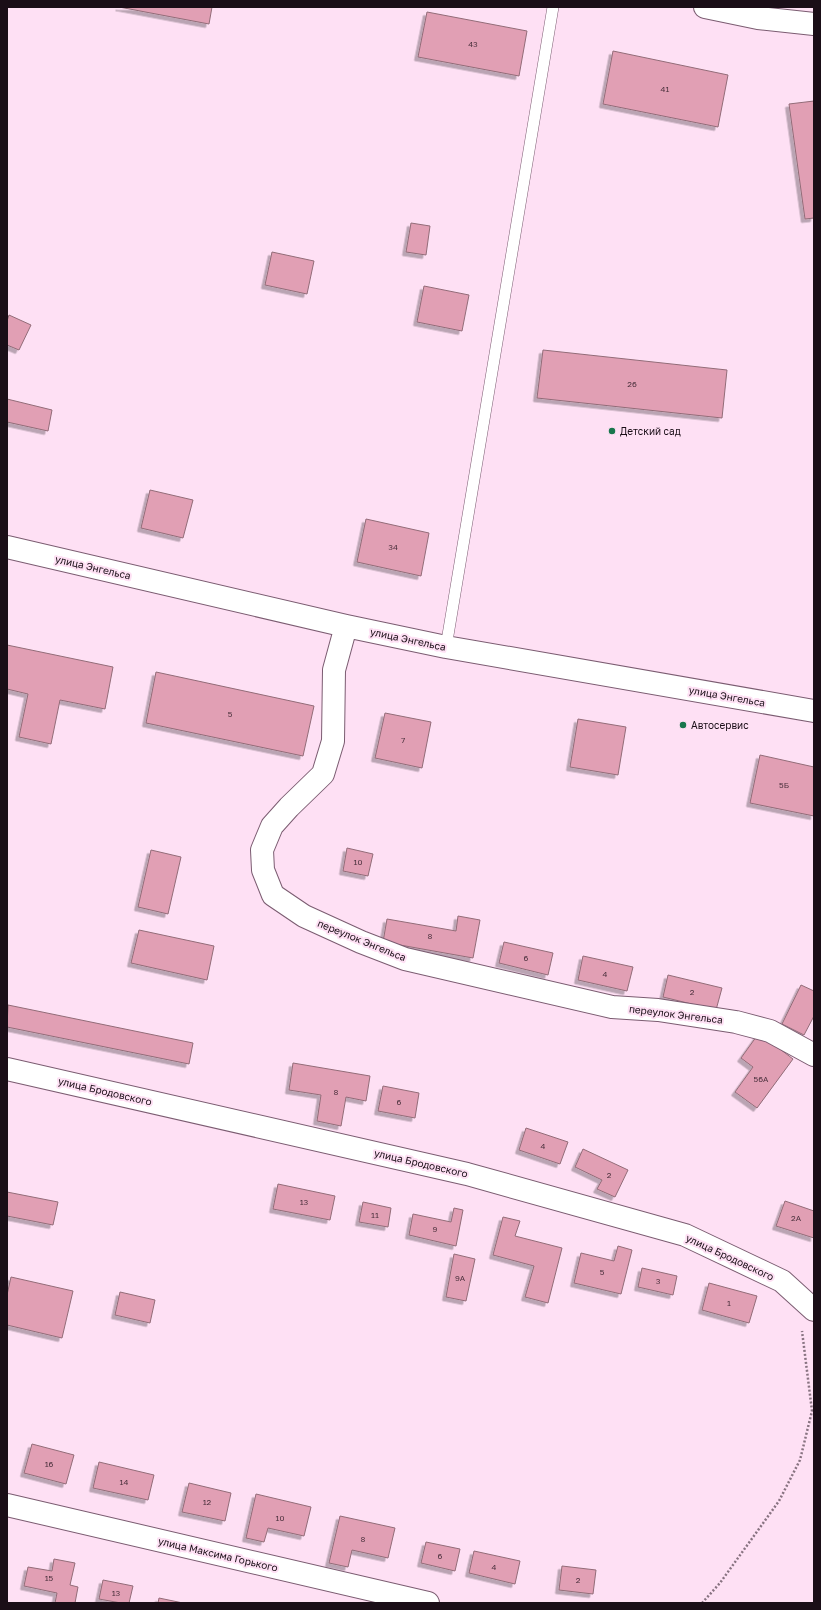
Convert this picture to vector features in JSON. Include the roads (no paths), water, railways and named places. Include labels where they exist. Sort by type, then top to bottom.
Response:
[{"type":"street","points":[[705,7],[758,18],[814,24]]},
{"type":"street","name":"улица Энгельса","points":[[7,547],[346,626],[446,647],[814,711]]},
{"type":"street","name":"переулок Энгельса","points":[[346,626],[334,670],[333,741],[323,774],[272,826],[262,850],[263,870],[273,895],[304,916],[361,942],[405,959],[612,1007],[658,1010],[736,1022],[770,1031],[814,1055]]},
{"type":"street","name":"улица Бродовского","points":[[7,1069],[466,1174],[685,1235],[782,1281],[814,1310]]},
{"type":"street","name":"улица Максима Горького","points":[[7,1505],[428,1603]]},
{"type":"lane","points":[[446,647],[553,7]]},
{"type":"place","name":"Детский сад","points":[[612,431]]},
{"type":"place","name":"Автосервис","points":[[683,725]]}]
